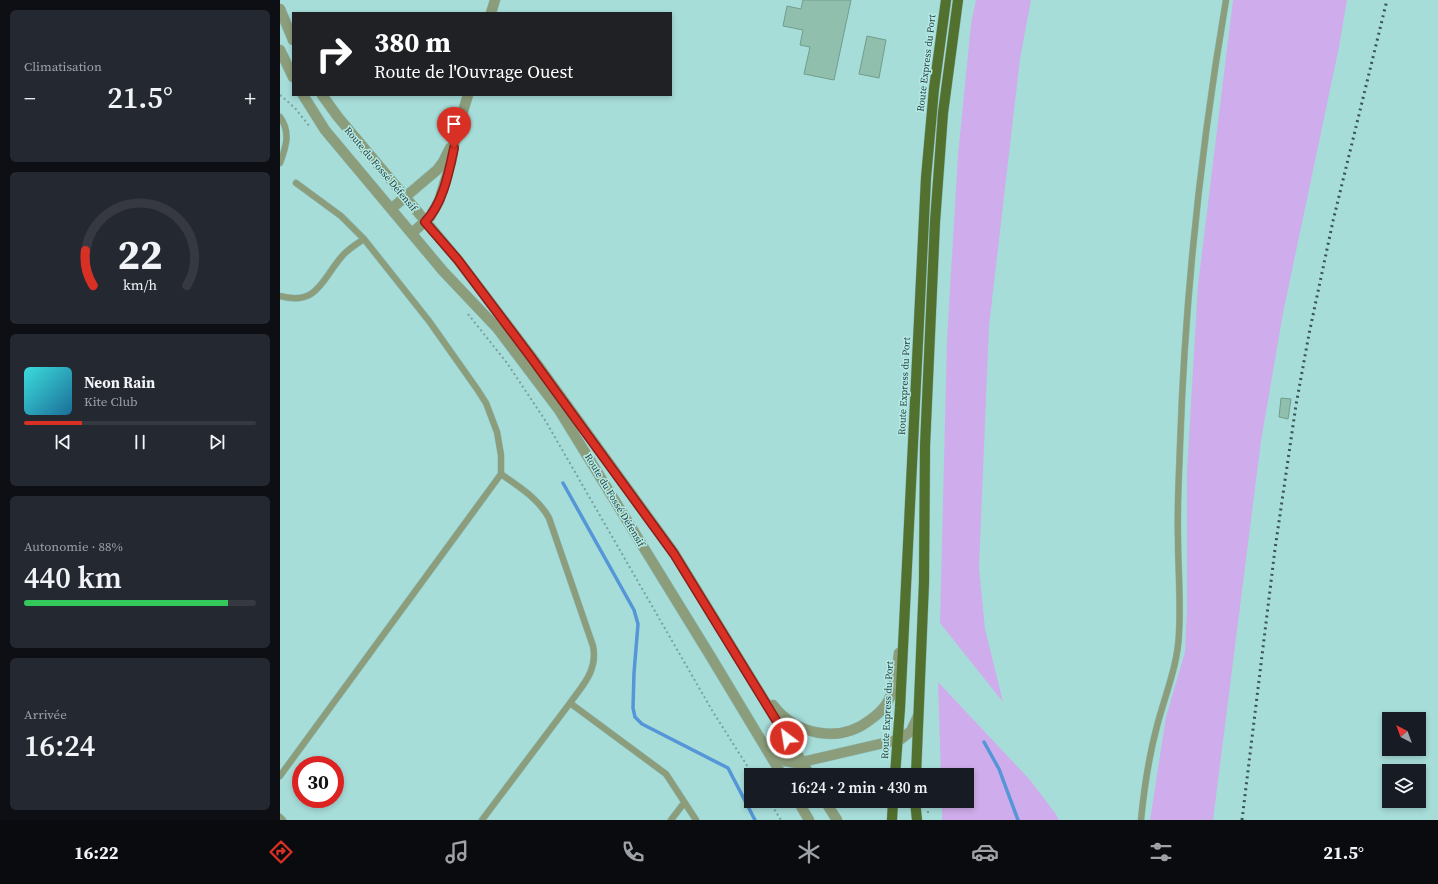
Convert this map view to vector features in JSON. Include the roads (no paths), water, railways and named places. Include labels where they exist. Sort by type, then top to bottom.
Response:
[{"type":"main road","name":"Route Express du Port","points":[[896,768],[898,740],[898,674],[903,626],[907,556],[926,178],[934,89],[946,0]]},
{"type":"main road","points":[[916,768],[918,696],[924,582],[925,440],[938,179],[946,90],[958,0]]},
{"type":"main road","points":[[892,820],[893,808]]},
{"type":"main road","points":[[916,808],[916,820]]},
{"type":"street","points":[[491,12],[495,0]]},
{"type":"street","points":[[280,9],[283,29],[292,39]]},
{"type":"street","points":[[280,50],[292,75]]},
{"type":"street","name":"Route du Fossé Défensif","points":[[304,96],[325,130],[447,276],[498,328],[562,415],[778,768]]},
{"type":"street","name":"Route du Fossé Défensif","points":[[323,96],[338,117],[458,260],[674,554],[806,768]]},
{"type":"street","points":[[391,208],[440,166],[446,157],[456,134],[468,96]]},
{"type":"street","points":[[412,233],[434,212],[440,201],[451,162],[456,134]]},
{"type":"street","points":[[749,676],[785,718],[800,728],[812,732],[833,734],[846,732],[860,727],[881,711],[890,698],[898,674]]},
{"type":"street","points":[[758,735],[781,759],[790,762],[802,762],[898,740],[908,734],[918,716]]},
{"type":"street","points":[[802,808],[810,820]]},
{"type":"street","points":[[829,808],[837,820]]},
{"type":"lane","points":[[1141,820],[1153,743],[1176,659],[1179,642],[1179,468],[1186,334],[1196,217],[1215,69],[1226,0]]},
{"type":"lane","points":[[280,117],[285,126],[287,136],[280,163]]},
{"type":"lane","points":[[280,776],[501,474],[502,455],[493,418],[483,397],[429,321],[364,239],[341,216],[296,183]]},
{"type":"lane","points":[[280,296],[295,299],[309,296],[314,293],[344,254],[364,239]]},
{"type":"lane","points":[[482,820],[588,679],[593,669],[594,659],[592,646],[555,532],[546,513],[534,498],[501,474]]},
{"type":"lane","points":[[570,703],[666,774],[696,820]]},
{"type":"lane","points":[[671,820],[684,803]]},
{"type":"waterway","points":[[563,483],[634,610],[638,624],[634,673],[633,708],[635,717],[642,724],[728,768],[755,820]]},
{"type":"waterway","points":[[984,742],[999,769],[1018,820]]},
{"type":"railway","points":[[1242,820],[1275,549],[1296,405],[1309,334],[1333,221],[1387,0]]}]
